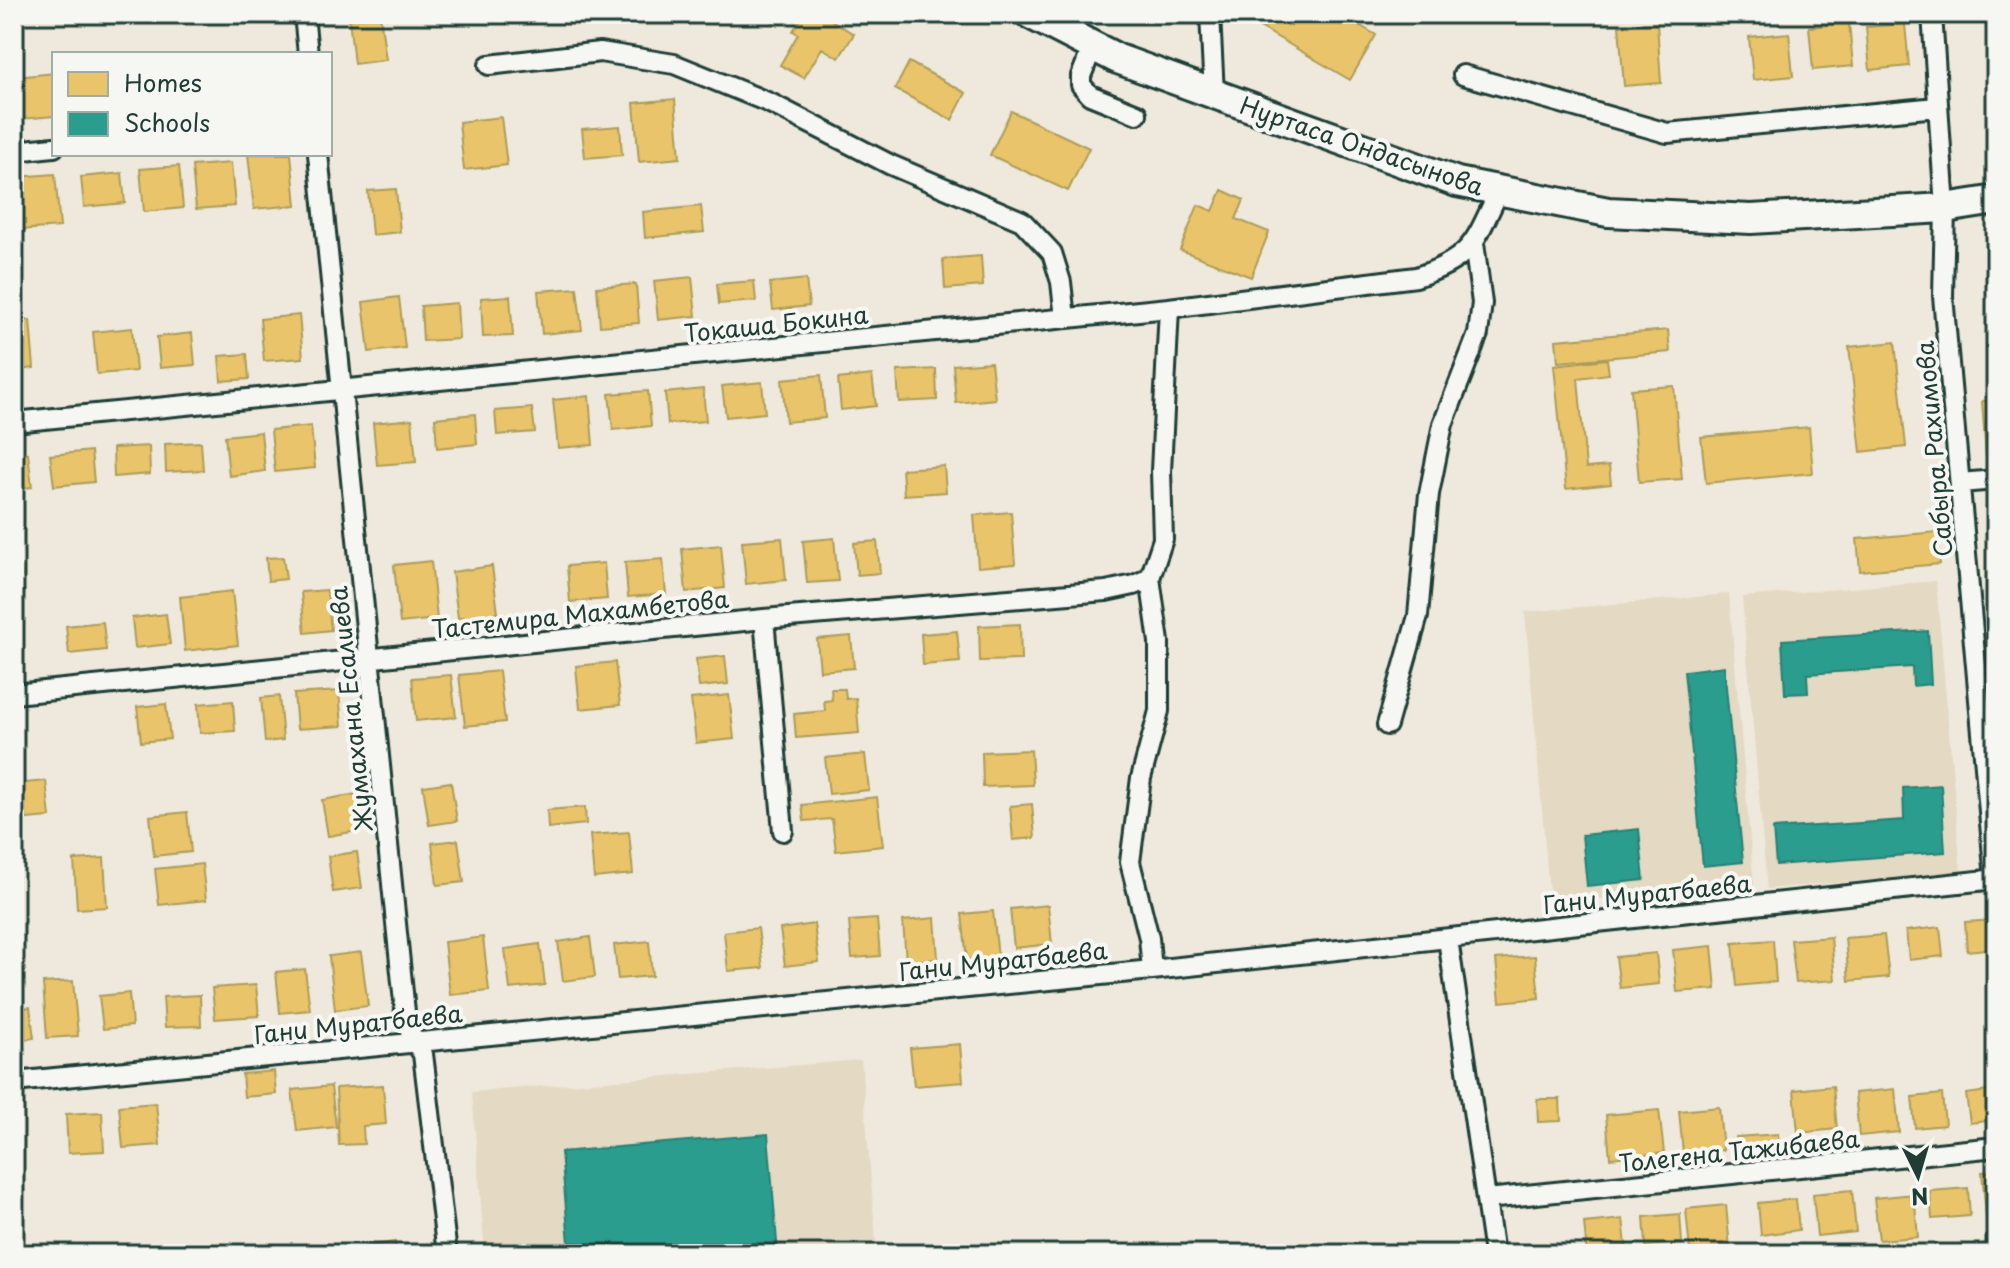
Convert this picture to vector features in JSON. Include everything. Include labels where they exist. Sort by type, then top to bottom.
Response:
[{"type":"main road","name":"Нуртаса Ондасынова","points":[[1044,18],[1118,59],[1457,182],[1608,212],[1779,218],[1945,208],[1996,200]]},
{"type":"street","points":[[304,14],[308,52]]},
{"type":"street","points":[[1210,14],[1214,94]]},
{"type":"street","name":"Сабыра Рахимова","points":[[1932,14],[1945,208],[1943,296],[1995,879]]},
{"type":"street","points":[[1093,46],[1081,76],[1081,85],[1090,95],[1137,114]]},
{"type":"street","points":[[489,65],[600,52],[674,64],[770,103],[891,165],[1022,221],[1052,253],[1061,282],[1065,318]]},
{"type":"street","points":[[1463,75],[1667,133],[1937,107]]},
{"type":"street","points":[[14,151],[52,147]]},
{"type":"street","name":"Жумахана Есалиева","points":[[318,156],[406,1022],[423,1054],[447,1254]]},
{"type":"street","name":"Токаша Бокина","points":[[14,422],[1169,308],[1416,277],[1441,269],[1460,258],[1474,243],[1499,191]]},
{"type":"street","points":[[1387,725],[1418,616],[1429,494],[1443,424],[1478,334],[1482,303],[1474,243]]},
{"type":"street","points":[[1152,970],[1149,938],[1130,862],[1141,778],[1159,711],[1159,642],[1150,578],[1163,539],[1161,471],[1169,308]]},
{"type":"street","points":[[1960,483],[1996,480]]},
{"type":"street","name":"Тастемира Махамбетова","points":[[14,694],[764,619],[1106,591],[1150,578]]},
{"type":"street","points":[[764,619],[783,831]]},
{"type":"street","name":"Гани Муратбаева","points":[[14,1082],[1152,970],[1995,879]]},
{"type":"street","points":[[1448,939],[1494,1254]]},
{"type":"street","name":"Толегена Тажибаева","points":[[1487,1199],[1996,1147]]},
{"type":"shaded area","points":[[1936,581],[1961,872],[1767,889],[1742,597]]},
{"type":"shaded area","points":[[1729,594],[1754,886],[1550,903],[1525,612]]},
{"type":"shaded area","points":[[861,1060],[877,1254],[485,1254],[472,1092]]},
{"type":"building: Homes","points":[[760,14],[779,14],[774,22]]},
{"type":"building: Homes","points":[[803,14],[821,14],[854,34],[839,58],[822,48],[804,78],[780,65],[798,34],[793,31]]},
{"type":"building: Homes","points":[[1238,14],[1340,14],[1376,35],[1350,80]]},
{"type":"building: Homes","points":[[380,15],[386,60],[354,64],[349,19]]},
{"type":"building: Homes","points":[[1657,23],[1661,83],[1624,86],[1619,26]]},
{"type":"building: Homes","points":[[1849,23],[1853,66],[1813,70],[1809,27]]},
{"type":"building: Homes","points":[[1905,24],[1909,66],[1870,70],[1866,27]]},
{"type":"building: Homes","points":[[1789,33],[1793,76],[1753,80],[1749,37]]},
{"type":"building: Homes","points":[[909,62],[966,93],[952,120],[895,89]]},
{"type":"building: Homes","points":[[52,73],[52,116],[21,119],[17,77]]},
{"type":"building: Homes","points":[[675,99],[680,158],[639,162],[634,103]]},
{"type":"building: Homes","points":[[1011,111],[1089,148],[1068,191],[990,155]]},
{"type":"building: Homes","points":[[501,117],[507,165],[464,170],[459,122]]},
{"type":"building: Homes","points":[[620,126],[622,155],[585,158],[582,129]]},
{"type":"building: Homes","points":[[248,156],[291,156],[296,205],[254,209]]},
{"type":"building: Homes","points":[[231,163],[235,206],[196,209],[192,166]]},
{"type":"building: Homes","points":[[179,166],[183,208],[144,212],[140,169]]},
{"type":"building: Homes","points":[[122,173],[125,203],[84,207],[81,177]]},
{"type":"building: Homes","points":[[55,174],[60,227],[20,230],[16,177]]},
{"type":"building: Homes","points":[[396,189],[400,232],[372,235],[368,191]]},
{"type":"building: Homes","points":[[1222,190],[1244,200],[1236,219],[1269,232],[1251,277],[1180,250],[1198,205],[1213,211]]},
{"type":"building: Homes","points":[[701,206],[704,232],[645,238],[643,212]]},
{"type":"building: Homes","points":[[981,256],[983,286],[945,289],[943,259]]},
{"type":"building: Homes","points":[[692,277],[696,316],[658,320],[654,281]]},
{"type":"building: Homes","points":[[806,279],[809,306],[773,310],[770,283]]},
{"type":"building: Homes","points":[[754,281],[756,301],[719,304],[717,284]]},
{"type":"building: Homes","points":[[636,284],[639,323],[600,326],[597,287]]},
{"type":"building: Homes","points":[[577,288],[582,330],[542,334],[538,291]]},
{"type":"building: Homes","points":[[510,296],[513,336],[483,337],[481,298]]},
{"type":"building: Homes","points":[[399,297],[405,348],[369,352],[363,302]]},
{"type":"building: Homes","points":[[457,303],[459,339],[423,341],[421,306]]},
{"type":"building: Homes","points":[[299,315],[303,358],[264,361],[260,319]]},
{"type":"building: Homes","points":[[30,320],[34,368],[20,370],[15,321]]},
{"type":"building: Homes","points":[[132,328],[136,371],[97,374],[93,332]]},
{"type":"building: Homes","points":[[1668,330],[1670,352],[1558,362],[1556,340]]},
{"type":"building: Homes","points":[[192,333],[195,365],[160,368],[157,337]]},
{"type":"building: Homes","points":[[1895,342],[1906,447],[1861,452],[1849,347]]},
{"type":"building: Homes","points":[[247,354],[249,379],[221,381],[219,356]]},
{"type":"building: Homes","points":[[1607,359],[1609,374],[1578,378],[1586,468],[1609,466],[1611,484],[1566,489],[1554,365]]},
{"type":"building: Homes","points":[[991,362],[995,399],[956,403],[953,365]]},
{"type":"building: Homes","points":[[936,369],[937,400],[899,402],[897,371]]},
{"type":"building: Homes","points":[[821,375],[825,418],[786,422],[782,379]]},
{"type":"building: Homes","points":[[872,375],[876,406],[841,410],[838,379]]},
{"type":"building: Homes","points":[[762,382],[765,413],[726,417],[722,386]]},
{"type":"building: Homes","points":[[1674,386],[1682,479],[1639,482],[1631,389]]},
{"type":"building: Homes","points":[[703,389],[706,421],[668,424],[665,393]]},
{"type":"building: Homes","points":[[648,391],[651,426],[613,430],[609,394]]},
{"type":"building: Homes","points":[[589,396],[593,445],[558,448],[553,400]]},
{"type":"building: Homes","points":[[1996,400],[1996,457],[1986,457],[1982,401]]},
{"type":"building: Homes","points":[[532,408],[535,432],[497,435],[495,411]]},
{"type":"building: Homes","points":[[475,414],[477,444],[437,448],[435,418]]},
{"type":"building: Homes","points":[[412,419],[416,462],[377,465],[373,423]]},
{"type":"building: Homes","points":[[311,426],[315,468],[275,472],[271,430]]},
{"type":"building: Homes","points":[[1809,427],[1813,473],[1706,483],[1701,437]]},
{"type":"building: Homes","points":[[261,432],[265,471],[229,476],[225,436]]},
{"type":"building: Homes","points":[[201,442],[203,470],[166,472],[165,444]]},
{"type":"building: Homes","points":[[149,446],[150,474],[114,477],[113,448]]},
{"type":"building: Homes","points":[[91,451],[94,482],[54,486],[50,455]]},
{"type":"building: Homes","points":[[28,453],[32,487],[14,489],[14,455]]},
{"type":"building: Homes","points":[[944,466],[946,492],[904,495],[902,469]]},
{"type":"building: Homes","points":[[1011,512],[1015,564],[978,567],[974,515]]},
{"type":"building: Homes","points":[[1938,532],[1940,564],[1860,571],[1857,539]]},
{"type":"building: Homes","points":[[782,538],[786,580],[746,584],[742,541]]},
{"type":"building: Homes","points":[[834,538],[838,581],[807,583],[803,541]]},
{"type":"building: Homes","points":[[877,541],[880,573],[857,575],[854,543]]},
{"type":"building: Homes","points":[[721,545],[725,588],[686,592],[682,549]]},
{"type":"building: Homes","points":[[283,557],[286,579],[268,581],[266,558]]},
{"type":"building: Homes","points":[[663,559],[666,594],[628,597],[625,562]]},
{"type":"building: Homes","points":[[431,561],[437,619],[400,623],[394,565]]},
{"type":"building: Homes","points":[[604,563],[607,599],[570,602],[567,566]]},
{"type":"building: Homes","points":[[14,565],[21,565],[22,577],[14,577]]},
{"type":"building: Homes","points":[[492,566],[498,613],[458,618],[452,572]]},
{"type":"building: Homes","points":[[327,590],[331,630],[305,633],[301,592]]},
{"type":"building: Homes","points":[[232,591],[238,645],[185,651],[180,597]]},
{"type":"building: Homes","points":[[166,614],[170,644],[135,648],[132,618]]},
{"type":"building: Homes","points":[[103,622],[106,650],[69,654],[66,626]]},
{"type":"building: Homes","points":[[1020,624],[1021,660],[980,661],[979,626]]},
{"type":"building: Homes","points":[[957,631],[960,662],[923,665],[921,634]]},
{"type":"building: Homes","points":[[851,636],[854,668],[820,671],[817,639]]},
{"type":"building: Homes","points":[[725,656],[728,684],[699,687],[696,659]]},
{"type":"building: Homes","points":[[615,662],[620,705],[580,709],[576,666]]},
{"type":"building: Homes","points":[[499,671],[505,722],[465,726],[459,675]]},
{"type":"building: Homes","points":[[451,675],[456,717],[416,721],[412,678]]},
{"type":"building: Homes","points":[[831,689],[845,689],[846,699],[856,698],[859,733],[796,738],[794,714],[825,711],[824,701],[832,700]]},
{"type":"building: Homes","points":[[339,691],[342,726],[297,729],[294,694]]},
{"type":"building: Homes","points":[[729,695],[734,739],[696,743],[691,699]]},
{"type":"building: Homes","points":[[279,696],[283,740],[265,742],[261,698]]},
{"type":"building: Homes","points":[[233,701],[235,731],[200,733],[198,704]]},
{"type":"building: Homes","points":[[166,704],[170,739],[141,742],[137,707]]},
{"type":"building: Homes","points":[[1031,750],[1033,785],[983,787],[982,752]]},
{"type":"building: Homes","points":[[865,754],[869,790],[829,794],[825,758]]},
{"type":"building: Homes","points":[[46,781],[50,817],[15,820],[14,784]]},
{"type":"building: Homes","points":[[451,782],[457,821],[429,825],[423,786]]},
{"type":"building: Homes","points":[[357,794],[363,830],[328,836],[322,800]]},
{"type":"building: Homes","points":[[877,797],[883,846],[836,851],[832,819],[804,821],[802,805]]},
{"type":"building: Homes","points":[[1032,804],[1035,838],[1013,840],[1010,806]]},
{"type":"building: Homes","points":[[585,807],[586,824],[548,828],[547,810]]},
{"type":"building: Homes","points":[[187,812],[191,852],[154,856],[150,816]]},
{"type":"building: Homes","points":[[629,832],[633,874],[594,878],[590,835]]},
{"type":"building: Homes","points":[[458,840],[464,882],[437,885],[432,843]]},
{"type":"building: Homes","points":[[357,852],[362,888],[333,892],[328,856]]},
{"type":"building: Homes","points":[[104,858],[107,907],[77,909],[74,860]]},
{"type":"building: Homes","points":[[202,864],[206,900],[159,905],[155,869]]},
{"type":"building: Homes","points":[[1048,905],[1052,944],[1014,948],[1010,909]]},
{"type":"building: Homes","points":[[993,911],[998,957],[967,960],[962,914]]},
{"type":"building: Homes","points":[[935,918],[938,959],[906,961],[903,921]]},
{"type":"building: Homes","points":[[877,919],[880,956],[852,958],[849,921]]},
{"type":"building: Homes","points":[[1996,920],[1996,948],[1967,951],[1965,922]]},
{"type":"building: Homes","points":[[814,924],[819,962],[785,966],[780,929]]},
{"type":"building: Homes","points":[[1940,927],[1943,956],[1909,960],[1906,931]]},
{"type":"building: Homes","points":[[758,928],[763,968],[728,971],[724,932]]},
{"type":"building: Homes","points":[[1884,935],[1889,977],[1849,981],[1845,938]]},
{"type":"building: Homes","points":[[483,937],[489,991],[450,995],[444,942]]},
{"type":"building: Homes","points":[[590,937],[595,977],[563,981],[558,942]]},
{"type":"building: Homes","points":[[1831,937],[1835,980],[1796,983],[1791,940]]},
{"type":"building: Homes","points":[[1773,940],[1776,982],[1737,986],[1733,943]]},
{"type":"building: Homes","points":[[649,941],[652,976],[618,979],[614,945]]},
{"type":"building: Homes","points":[[540,944],[545,985],[510,989],[505,949]]},
{"type":"building: Homes","points":[[1712,946],[1716,989],[1677,992],[1673,950]]},
{"type":"building: Homes","points":[[361,952],[368,1006],[335,1010],[329,956]]},
{"type":"building: Homes","points":[[1656,953],[1659,984],[1620,988],[1616,957]]},
{"type":"building: Homes","points":[[1535,956],[1539,998],[1500,1002],[1496,959]]},
{"type":"building: Homes","points":[[305,969],[310,1010],[280,1013],[276,972]]},
{"type":"building: Homes","points":[[73,981],[78,1036],[47,1038],[43,983]]},
{"type":"building: Homes","points":[[256,985],[259,1016],[215,1019],[212,988]]},
{"type":"building: Homes","points":[[129,993],[132,1026],[103,1029],[99,996]]},
{"type":"building: Homes","points":[[200,995],[201,1026],[165,1027],[163,997]]},
{"type":"building: Homes","points":[[30,1007],[34,1038],[14,1041],[14,1009]]},
{"type":"building: Homes","points":[[960,1044],[963,1082],[914,1086],[910,1048]]},
{"type":"building: Homes","points":[[274,1071],[276,1094],[244,1097],[242,1074]]},
{"type":"building: Homes","points":[[383,1085],[386,1124],[363,1126],[364,1144],[339,1145],[336,1088]]},
{"type":"building: Homes","points":[[331,1086],[336,1127],[297,1131],[292,1090]]},
{"type":"building: Homes","points":[[1833,1086],[1837,1129],[1798,1133],[1794,1090]]},
{"type":"building: Homes","points":[[1895,1089],[1899,1132],[1859,1136],[1855,1093]]},
{"type":"building: Homes","points":[[1996,1090],[1996,1120],[1970,1123],[1966,1094]]},
{"type":"building: Homes","points":[[1942,1094],[1945,1125],[1915,1128],[1912,1097]]},
{"type":"building: Homes","points":[[1537,1099],[1560,1099],[1561,1121],[1538,1122]]},
{"type":"building: Homes","points":[[156,1103],[160,1145],[123,1148],[119,1106]]},
{"type":"building: Homes","points":[[1719,1107],[1723,1150],[1683,1153],[1679,1111]]},
{"type":"building: Homes","points":[[1659,1110],[1664,1153],[1610,1158],[1606,1115]]},
{"type":"building: Homes","points":[[102,1112],[104,1151],[68,1153],[66,1114]]},
{"type":"building: Homes","points":[[1778,1134],[1780,1161],[1738,1164],[1736,1137]]},
{"type":"building: Homes","points":[[1996,1171],[1996,1214],[1986,1215],[1982,1172]]},
{"type":"building: Homes","points":[[1968,1188],[1970,1216],[1932,1219],[1930,1191]]},
{"type":"building: Homes","points":[[1852,1190],[1856,1232],[1817,1236],[1813,1194]]},
{"type":"building: Homes","points":[[1914,1194],[1918,1237],[1879,1240],[1874,1198]]},
{"type":"building: Homes","points":[[1796,1199],[1799,1230],[1761,1235],[1758,1203]]},
{"type":"building: Homes","points":[[1726,1205],[1730,1248],[1690,1252],[1686,1209]]},
{"type":"building: Homes","points":[[1680,1214],[1682,1243],[1646,1246],[1644,1217]]},
{"type":"building: Homes","points":[[1623,1219],[1627,1254],[1587,1254],[1584,1223]]},
{"type":"building: Homes","points":[[395,1242],[397,1254],[356,1254],[355,1248]]},
{"type":"building: Homes","points":[[340,1247],[341,1254],[301,1254],[301,1252]]},
{"type":"building: Schools","points":[[1928,631],[1931,684],[1913,686],[1912,667],[1807,674],[1808,693],[1785,694],[1782,640]]},
{"type":"building: Schools","points":[[1724,666],[1743,862],[1703,866],[1684,671]]},
{"type":"building: Schools","points":[[1941,785],[1945,852],[1776,865],[1773,829],[1904,820],[1903,788]]},
{"type":"building: Schools","points":[[1639,829],[1644,880],[1587,886],[1582,835]]},
{"type":"building: Schools","points":[[768,1134],[778,1254],[570,1254],[561,1152]]}]
